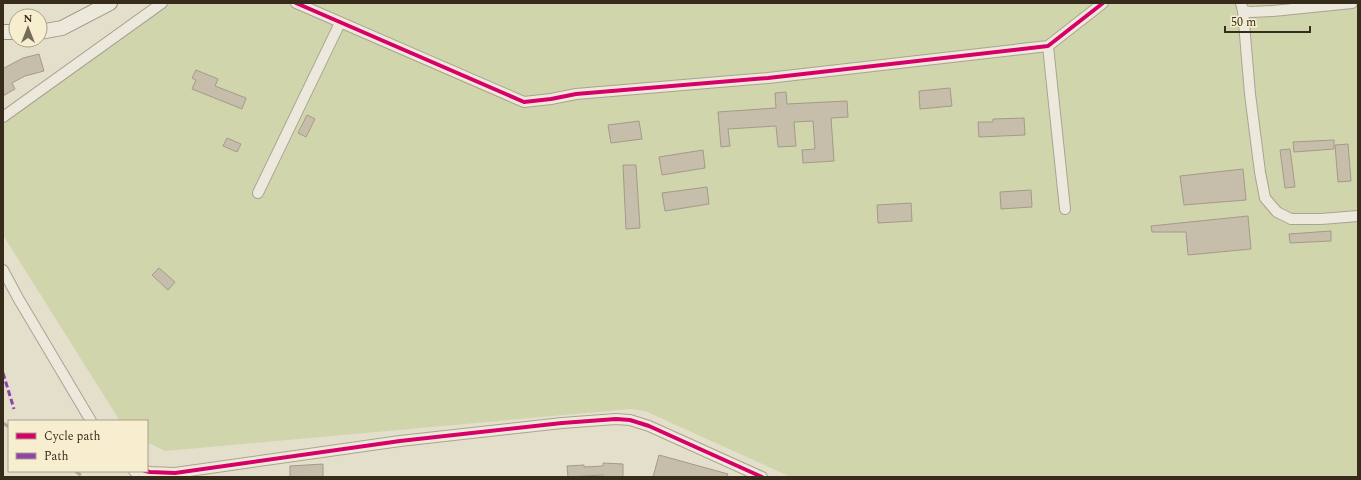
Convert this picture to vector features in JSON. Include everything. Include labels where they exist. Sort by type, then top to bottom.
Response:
[{"type":"main road","points":[[48,31],[62,28],[92,14],[110,3]]},
{"type":"street","points":[[3,117],[162,3]]},
{"type":"street","points":[[296,3],[524,102],[576,94],[768,78],[1048,46],[1103,3]]},
{"type":"street","points":[[1242,7],[1251,12],[1273,12],[1352,3]]},
{"type":"street","points":[[1242,7],[1250,94],[1260,172],[1265,198],[1276,212],[1291,219],[1321,219],[1358,216]]},
{"type":"street","points":[[258,193],[340,23]]},
{"type":"street","points":[[1048,46],[1065,209]]},
{"type":"street","points":[[3,270],[18,298],[91,420]]},
{"type":"street","points":[[148,472],[175,473],[400,441],[562,423],[616,419],[630,420],[649,426],[762,477]]},
{"type":"green space","points":[[154,3],[1358,3],[1358,477],[791,477],[645,411],[631,409],[165,451],[148,442],[148,420],[119,420],[3,235],[3,123]]},
{"type":"building","points":[[39,54],[44,71],[25,76],[12,83],[15,89],[3,96],[3,67],[4,68],[23,58]]},
{"type":"building","points":[[196,70],[218,79],[215,86],[246,98],[242,109],[192,89],[196,80],[192,78]]},
{"type":"building","points":[[950,88],[952,106],[920,109],[919,91]]},
{"type":"building","points":[[786,92],[787,104],[847,101],[848,117],[831,118],[834,161],[803,163],[802,150],[815,149],[813,121],[794,122],[796,146],[778,147],[776,126],[728,129],[730,146],[721,147],[718,112],[776,108],[775,93]]},
{"type":"building","points":[[307,115],[315,119],[306,137],[298,133]]},
{"type":"building","points":[[1024,118],[1025,135],[979,137],[978,122],[993,122],[993,119]]},
{"type":"building","points":[[639,121],[642,139],[611,143],[608,125]]},
{"type":"building","points":[[227,138],[241,144],[237,152],[223,146]]},
{"type":"building","points":[[1334,140],[1334,149],[1294,152],[1293,142]]},
{"type":"building","points":[[1348,144],[1351,181],[1338,182],[1335,145]]},
{"type":"building","points":[[1290,149],[1295,187],[1285,188],[1280,150]]},
{"type":"building","points":[[703,150],[705,168],[662,175],[659,157]]},
{"type":"building","points":[[623,165],[636,165],[640,228],[626,229]]},
{"type":"building","points":[[1243,169],[1246,200],[1184,205],[1180,176]]},
{"type":"building","points":[[707,187],[709,204],[665,211],[662,193]]},
{"type":"building","points":[[1031,190],[1032,207],[1001,209],[1000,192]]},
{"type":"building","points":[[911,203],[912,221],[878,223],[877,205]]},
{"type":"building","points":[[1248,216],[1251,249],[1188,255],[1186,232],[1152,232],[1151,226]]},
{"type":"building","points":[[1331,231],[1331,241],[1290,243],[1289,234]]},
{"type":"building","points":[[159,268],[175,282],[168,290],[152,275]]},
{"type":"building","points":[[659,455],[728,474],[727,477],[653,477]]},
{"type":"building","points":[[603,463],[623,464],[623,477],[603,477],[603,475],[568,477],[567,466],[603,466]]},
{"type":"building","points":[[323,464],[323,477],[290,477],[290,466]]},
{"type":"railway","points":[[3,423],[8,426]]},
{"type":"railway","points":[[76,472],[84,477]]},
{"type":"marked path","points":[[3,373],[14,409]]},
{"type":"cycle path","points":[[296,3],[524,102],[576,94],[768,78],[1048,46],[1103,3]]},
{"type":"cycle path","points":[[148,472],[175,473],[400,441],[562,423],[616,419],[630,420],[649,426],[762,477]]}]
